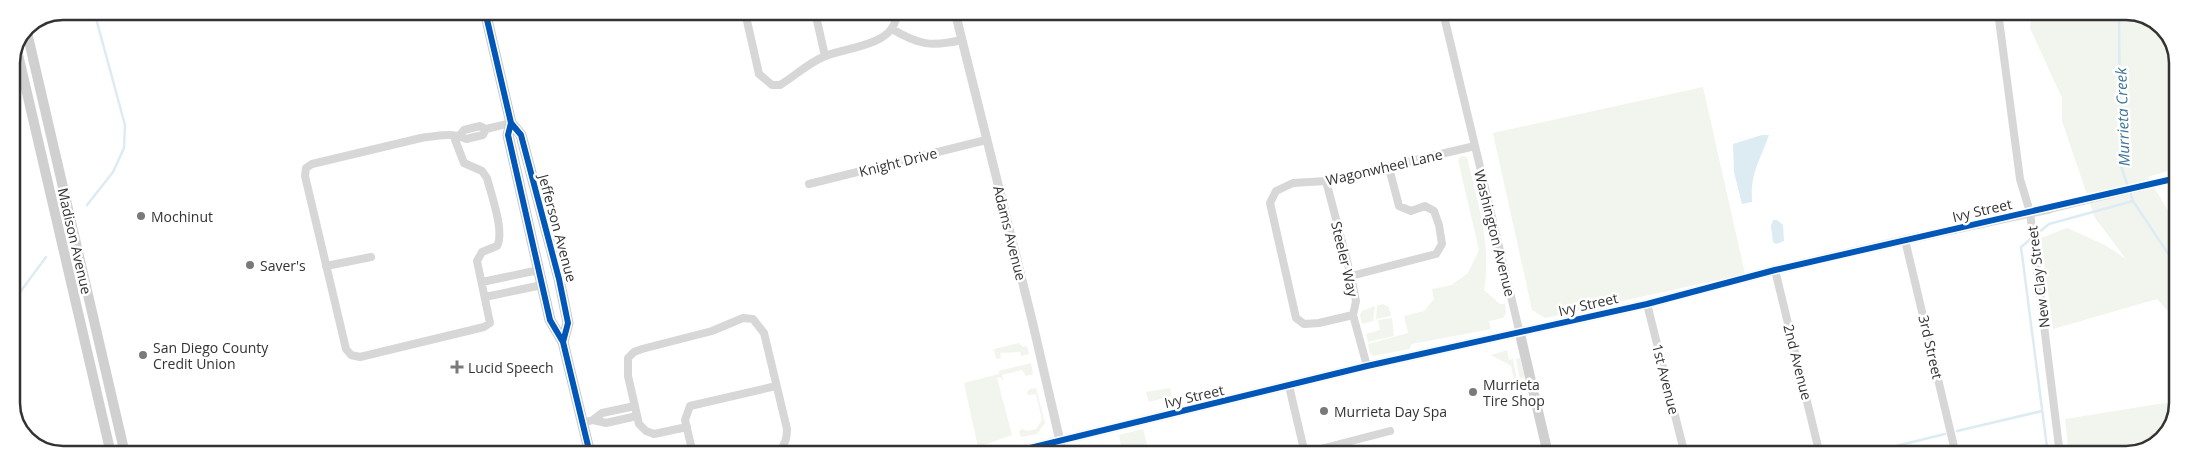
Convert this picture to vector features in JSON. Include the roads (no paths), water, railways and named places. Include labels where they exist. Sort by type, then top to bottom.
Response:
[{"type":"main road","name":"Jefferson Avenue","points":[[487,20],[511,123],[508,136],[550,320],[564,342],[588,422],[590,446]]},
{"type":"main road","name":"Madison Avenue","points":[[28,37],[123,446]]},
{"type":"main road","name":"Madison Avenue","points":[[20,63],[109,446]]},
{"type":"main road","name":"Jefferson Avenue","points":[[511,123],[521,135],[560,279],[568,323],[564,342]]},
{"type":"main road","points":[[531,236],[541,249],[550,279],[560,279]]},
{"type":"main road","name":"Washington Avenue","points":[[1520,334],[1546,446]]},
{"type":"street","points":[[747,20],[759,74],[772,85],[780,85],[825,56],[877,40],[892,29],[895,20]]},
{"type":"street","points":[[816,20],[825,56]]},
{"type":"street","name":"Adams Avenue","points":[[957,20],[1032,320],[1061,446]]},
{"type":"street","name":"Washington Avenue","points":[[1445,20],[1520,334]]},
{"type":"street","name":"New Clay Street","points":[[1999,20],[2020,178],[2030,212],[2059,446]]},
{"type":"street","points":[[892,29],[925,45],[940,45],[962,40]]},
{"type":"street","points":[[457,136],[464,164],[482,171],[487,178],[499,228],[500,237],[497,246],[482,252],[477,258],[491,319],[490,322],[484,327],[354,357],[346,349],[305,176],[306,168],[312,164],[421,138],[439,135],[457,136],[464,130],[480,126],[486,129],[511,123]]},
{"type":"street","name":"Knight Drive","points":[[809,184],[986,140]]},
{"type":"street","name":"Wagonwheel Lane","points":[[1353,315],[1319,323],[1304,324],[1296,318],[1270,203],[1276,191],[1293,183],[1326,182],[1474,146]]},
{"type":"street","points":[[1351,276],[1436,254],[1442,244],[1439,225],[1434,211],[1425,206],[1411,211],[1399,206],[1389,168]]},
{"type":"street","name":"Ivy Street","points":[[1039,446],[1367,366],[1520,334],[1647,304],[1775,270],[2169,180]]},
{"type":"street","name":"Steeler Way","points":[[1326,182],[1351,276],[1356,301],[1353,315],[1367,366]]},
{"type":"street","name":"3rd Street","points":[[1905,240],[1954,446]]},
{"type":"street","points":[[326,266],[370,257]]},
{"type":"street","points":[[482,282],[538,270]]},
{"type":"street","name":"2nd Avenue","points":[[1775,270],[1818,446]]},
{"type":"street","points":[[502,278],[505,292]]},
{"type":"street","points":[[485,296],[542,285]]},
{"type":"street","name":"1st Avenue","points":[[1647,304],[1683,446]]},
{"type":"street","points":[[686,427],[654,434],[646,431],[639,424],[628,376],[628,358],[634,352],[642,349],[698,336],[743,318],[753,319],[764,333],[787,429],[786,442],[783,446]]},
{"type":"street","points":[[691,446],[685,420],[690,406],[776,386]]},
{"type":"street","points":[[1289,386],[1303,446]]},
{"type":"street","points":[[588,422],[602,413],[635,406]]},
{"type":"street","points":[[588,422],[606,423],[637,416]]},
{"type":"street","points":[[1335,446],[1390,431]]},
{"type":"waterway","points":[[87,205],[113,172],[124,148],[125,125],[96,20]]},
{"type":"waterway","name":"Murrieta Creek","points":[[2119,20],[2120,163],[2133,201],[2169,255]]},
{"type":"waterway","points":[[2047,446],[2021,247],[2049,224],[2133,201]]},
{"type":"waterway","points":[[20,292],[46,257]]},
{"type":"waterway","points":[[1957,431],[2042,411]]},
{"type":"waterway","points":[[1896,446],[1945,434]]},
{"type":"place","name":"Mochinut","points":[[141,216]]},
{"type":"place","name":"Saver's","points":[[250,265]]},
{"type":"place","name":"San Diego County Credit Union","points":[[143,355]]},
{"type":"place","name":"Lucid Speech","points":[[457,367]]},
{"type":"place","name":"Murrieta Tire Shop","points":[[1473,392]]},
{"type":"place","name":"Murrieta Day Spa","points":[[1324,411]]}]
